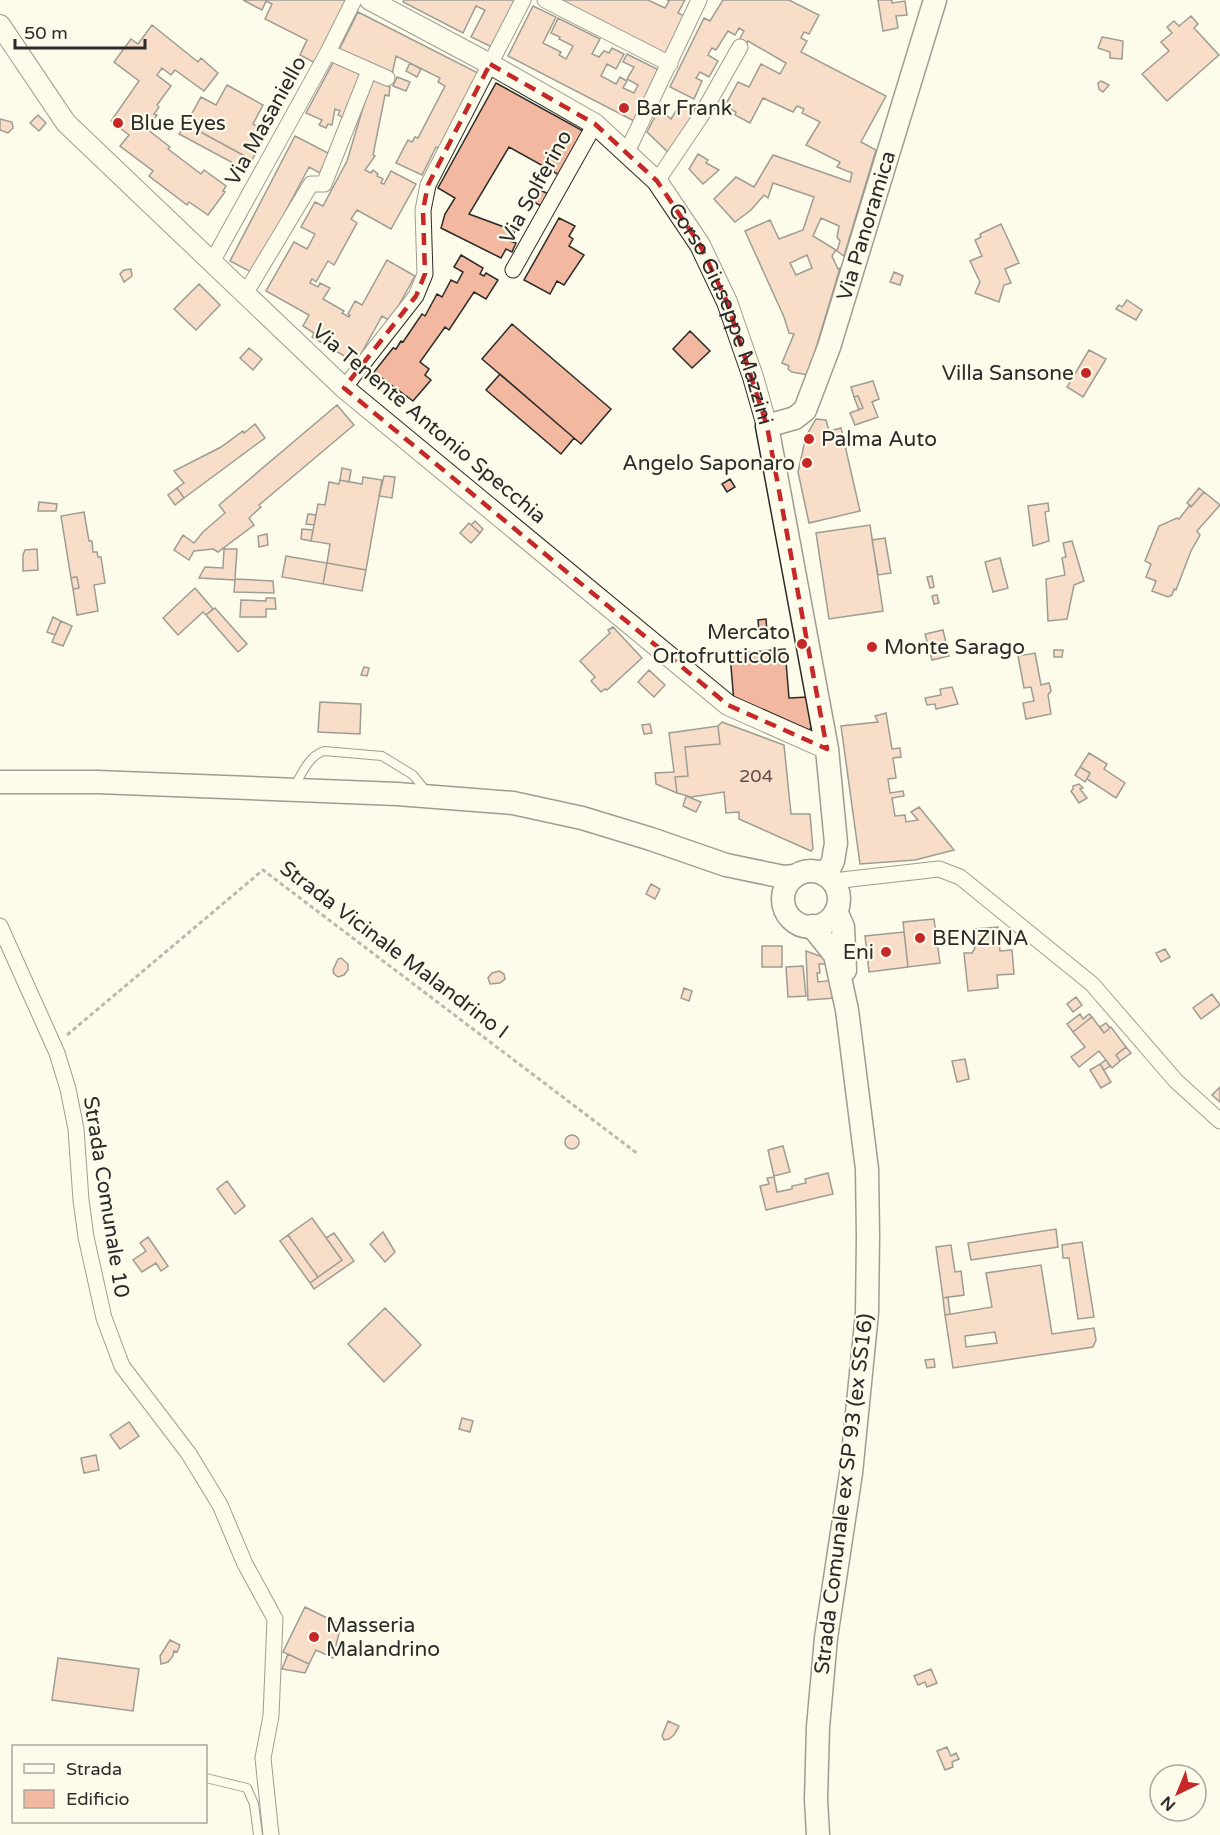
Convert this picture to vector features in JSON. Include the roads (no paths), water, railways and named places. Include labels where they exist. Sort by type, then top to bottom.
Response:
[{"type":"main road","name":"Via Panoramica","points":[[767,426],[795,418],[805,410],[829,347],[935,0]]},
{"type":"main road","name":"Corso Giuseppe Mazzini","points":[[767,426],[827,749],[835,827],[819,861],[816,876]]},
{"type":"main road","points":[[0,782],[97,782],[431,796],[513,803],[570,816],[651,839],[726,865],[784,877],[816,876],[839,898],[836,911],[828,921],[804,926],[793,920],[784,904],[762,884],[726,865]]},
{"type":"main road","points":[[784,904],[787,885],[816,876]]},
{"type":"main road","name":"Strada Comunale ex SP 93 (ex SS16)","points":[[836,911],[843,927],[846,1010]]},
{"type":"main road","name":"Strada Comunale ex SP 93 (ex SS16)","points":[[812,926],[835,955],[846,1010],[867,1169],[867,1313],[851,1473],[826,1638],[818,1727],[816,1799],[818,1835]]},
{"type":"street","name":"Via Masaniello","points":[[212,262],[328,52],[354,0]]},
{"type":"street","name":"Corso Giuseppe Mazzini","points":[[370,0],[490,64],[595,124],[657,180],[700,245],[727,302],[767,426]]},
{"type":"street","points":[[344,388],[416,296],[425,274],[423,210],[428,184],[523,0]]},
{"type":"street","points":[[545,0],[670,64]]},
{"type":"street","points":[[627,152],[699,0]]},
{"type":"street","name":"Via Tenente Antonio Specchia","points":[[0,26],[66,123],[344,388],[728,705],[827,749]]},
{"type":"street","points":[[657,180],[701,116],[740,47]]},
{"type":"street","points":[[328,52],[387,78]]},
{"type":"street","points":[[246,294],[311,184],[324,184],[369,71]]},
{"type":"street","name":"Via Solferino","points":[[513,270],[595,124]]},
{"type":"street","points":[[816,876],[939,869],[960,877],[1092,984],[1176,1081],[1220,1121]]},
{"type":"street","name":"Strada Comunale 10","points":[[0,926],[54,1046],[68,1089],[76,1129],[81,1200],[104,1318],[122,1366],[189,1454],[220,1505],[245,1564],[275,1619],[271,1716],[263,1758],[271,1835]]},
{"type":"lane","points":[[292,790],[304,769],[319,752],[324,751],[382,756],[413,775],[431,796]]},
{"type":"lane","points":[[207,1778],[248,1788],[254,1804],[258,1835]]},
{"type":"place","name":"Bar Frank","points":[[624,108]]},
{"type":"place","name":"Blue Eyes","points":[[118,123]]},
{"type":"place","name":"Villa Sansone","points":[[1086,373]]},
{"type":"place","name":"Palma Auto","points":[[809,439]]},
{"type":"place","name":"Angelo Saponaro","points":[[807,463]]},
{"type":"place","name":"Mercato Ortofrutticolo","points":[[802,644]]},
{"type":"place","name":"Monte Sarago","points":[[872,647]]},
{"type":"place","name":"BENZINA","points":[[920,938]]},
{"type":"place","name":"Eni","points":[[886,952]]},
{"type":"place","name":"Masseria Malandrino","points":[[314,1637]]}]
